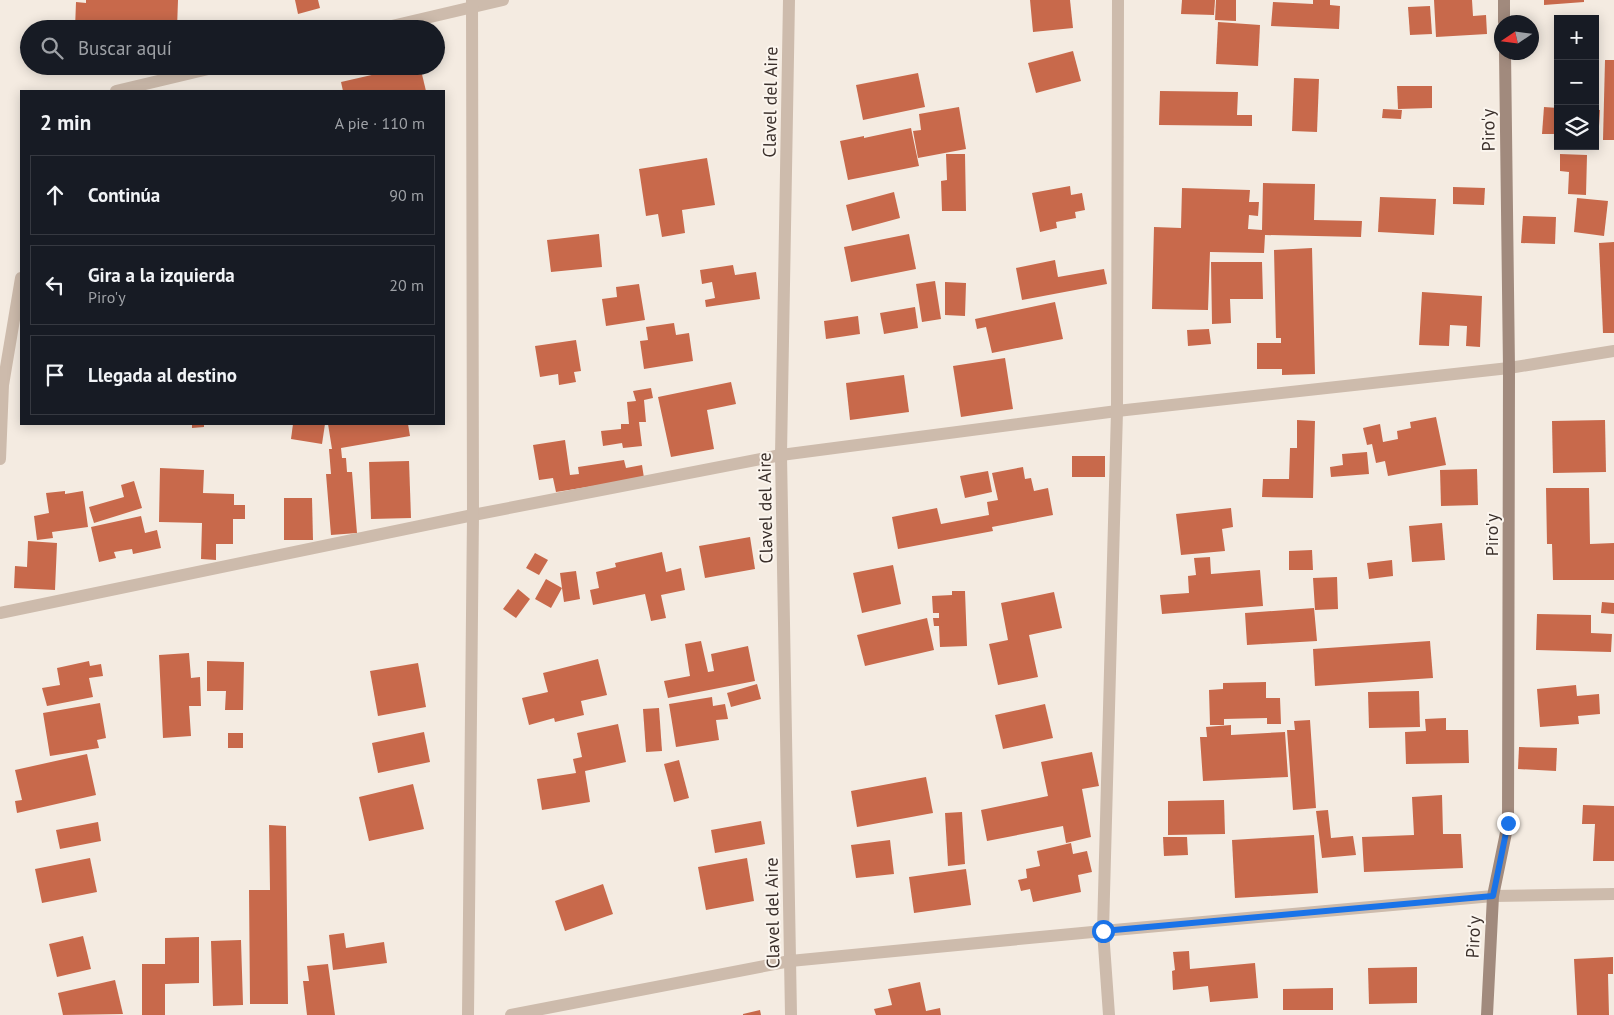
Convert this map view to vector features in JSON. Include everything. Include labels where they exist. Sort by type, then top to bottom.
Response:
[{"type":"main road","points":[[1504,0],[1504,15]]},
{"type":"main road","name":"Piro'y","points":[[1487,1015],[1493,896],[1508,823],[1509,368],[1505,60]]},
{"type":"street","points":[[411,20],[472,3],[503,0]]},
{"type":"street","name":"Clavel del Aire","points":[[789,0],[781,455],[791,1015]]},
{"type":"street","points":[[1109,1015],[1103,931],[1117,411],[1118,0]]},
{"type":"street","points":[[468,1015],[473,515],[472,3]]},
{"type":"street","points":[[120,90],[183,75]]},
{"type":"street","points":[[0,459],[2,385],[20,284]]},
{"type":"street","points":[[0,613],[473,515],[781,455],[1117,411],[1509,368],[1614,351]]},
{"type":"street","points":[[511,1015],[790,961],[1493,896],[1614,894]]},
{"type":"building","points":[[86,0],[178,0],[177,20],[75,20],[76,2],[86,3]]},
{"type":"building","points":[[295,0],[318,0],[320,8],[298,14]]},
{"type":"building","points":[[1030,0],[1070,0],[1073,28],[1033,32]]},
{"type":"building","points":[[1182,0],[1215,0],[1214,15],[1181,14]]},
{"type":"building","points":[[1216,0],[1236,0],[1236,21],[1215,20]]},
{"type":"building","points":[[1313,0],[1330,0],[1330,5],[1340,6],[1339,29],[1271,26],[1273,2],[1313,4]]},
{"type":"building","points":[[1434,0],[1472,0],[1473,16],[1486,15],[1487,34],[1436,37]]},
{"type":"building","points":[[1544,0],[1584,0],[1584,2],[1544,5]]},
{"type":"building","points":[[1430,6],[1432,34],[1410,35],[1408,7]]},
{"type":"building","points":[[1218,22],[1260,25],[1258,66],[1216,64]]},
{"type":"building","points":[[1073,51],[1081,81],[1036,93],[1028,63]]},
{"type":"building","points":[[1605,60],[1614,60],[1614,140],[1603,140]]},
{"type":"building","points":[[918,73],[925,107],[863,120],[856,85]]},
{"type":"building","points":[[372,75],[422,75],[426,90],[343,90],[341,82]]},
{"type":"building","points":[[1294,78],[1319,79],[1317,132],[1292,131]]},
{"type":"building","points":[[1397,86],[1432,86],[1432,108],[1398,109]]},
{"type":"building","points":[[1160,91],[1238,92],[1237,115],[1252,115],[1252,126],[1159,125]]},
{"type":"building","points":[[959,107],[966,149],[918,158],[913,131],[921,130],[919,114]]},
{"type":"building","points":[[1544,107],[1554,108],[1554,134],[1542,134]]},
{"type":"building","points":[[1383,109],[1402,110],[1401,119],[1382,118]]},
{"type":"building","points":[[911,128],[919,166],[848,180],[840,141]]},
{"type":"building","points":[[946,154],[965,154],[966,211],[942,211],[941,181],[947,180]]},
{"type":"building","points":[[1560,154],[1587,155],[1586,195],[1568,194],[1569,172],[1560,171]]},
{"type":"building","points":[[707,158],[715,205],[682,210],[685,233],[662,237],[658,214],[646,216],[639,169]]},
{"type":"building","points":[[1263,183],[1315,184],[1314,220],[1362,221],[1361,237],[1265,235],[1264,253],[1210,252],[1208,310],[1152,309],[1154,227],[1181,228],[1182,188],[1250,190],[1249,202],[1259,202],[1258,216],[1249,215],[1248,229],[1262,230]]},
{"type":"building","points":[[1070,186],[1071,195],[1082,193],[1085,210],[1075,212],[1076,218],[1056,222],[1057,228],[1040,232],[1032,193]]},
{"type":"building","points":[[1453,187],[1485,188],[1484,205],[1453,204]]},
{"type":"building","points":[[894,192],[900,218],[852,231],[846,205]]},
{"type":"building","points":[[1380,197],[1436,199],[1434,235],[1378,232]]},
{"type":"building","points":[[1577,198],[1608,201],[1604,236],[1574,232]]},
{"type":"building","points":[[1523,216],[1556,217],[1555,244],[1521,243]]},
{"type":"building","points":[[599,234],[602,267],[551,272],[547,240]]},
{"type":"building","points":[[909,234],[916,269],[851,282],[844,247]]},
{"type":"building","points":[[1614,242],[1614,333],[1603,333],[1599,243]]},
{"type":"building","points":[[1312,248],[1315,374],[1282,375],[1282,369],[1257,369],[1257,343],[1281,343],[1281,338],[1276,338],[1274,250]]},
{"type":"building","points":[[1055,260],[1058,277],[1104,269],[1107,284],[1022,300],[1016,268]]},
{"type":"building","points":[[1211,262],[1262,262],[1263,299],[1230,299],[1231,323],[1212,324]]},
{"type":"building","points":[[733,265],[735,275],[756,272],[760,299],[706,307],[705,300],[715,298],[712,282],[702,284],[700,270]]},
{"type":"building","points":[[935,281],[941,319],[922,322],[916,284]]},
{"type":"building","points":[[945,282],[966,283],[965,316],[945,315]]},
{"type":"building","points":[[639,284],[645,320],[606,326],[602,299],[617,297],[616,287]]},
{"type":"building","points":[[1422,292],[1482,296],[1480,347],[1466,346],[1467,326],[1450,325],[1449,346],[1419,345]]},
{"type":"building","points":[[1055,302],[1063,339],[992,353],[986,327],[977,329],[975,319]]},
{"type":"building","points":[[915,307],[918,328],[884,334],[880,313]]},
{"type":"building","points":[[858,316],[860,334],[826,339],[824,321]]},
{"type":"building","points":[[674,323],[676,335],[689,333],[693,361],[644,369],[640,341],[648,340],[646,327]]},
{"type":"building","points":[[1209,329],[1211,344],[1188,346],[1187,330]]},
{"type":"building","points":[[576,340],[581,371],[574,372],[576,382],[559,385],[558,374],[540,377],[535,346]]},
{"type":"building","points":[[1005,358],[1013,409],[961,417],[953,366]]},
{"type":"building","points":[[904,375],[909,412],[850,420],[846,383]]},
{"type":"building","points":[[731,382],[736,404],[707,410],[714,449],[671,457],[658,397]]},
{"type":"building","points":[[651,388],[653,398],[644,400],[646,422],[639,422],[642,446],[623,448],[622,443],[603,446],[601,431],[621,429],[621,424],[629,424],[627,402],[636,401],[633,391]]},
{"type":"building","points":[[1436,417],[1446,465],[1388,476],[1385,461],[1376,463],[1372,444],[1367,445],[1363,428],[1380,424],[1383,442],[1398,439],[1397,431],[1411,428],[1410,422]]},
{"type":"building","points":[[1297,420],[1315,421],[1313,498],[1262,497],[1263,479],[1289,479],[1290,448],[1297,448]]},
{"type":"building","points":[[1605,420],[1606,472],[1553,473],[1552,421]]},
{"type":"building","points":[[192,425],[204,425],[204,427],[192,428]]},
{"type":"building","points":[[293,425],[325,425],[322,444],[291,439]]},
{"type":"building","points":[[328,425],[408,425],[410,436],[341,448],[342,458],[346,458],[347,472],[352,472],[357,533],[331,535],[326,474],[331,474],[329,449],[332,449]]},
{"type":"building","points":[[565,440],[570,475],[579,474],[578,467],[624,460],[626,468],[642,465],[644,478],[556,492],[553,478],[539,480],[533,445]]},
{"type":"building","points":[[1367,452],[1369,474],[1331,477],[1330,467],[1343,465],[1342,454]]},
{"type":"building","points":[[1072,456],[1105,456],[1105,477],[1072,477]]},
{"type":"building","points":[[409,461],[411,518],[371,519],[369,462]]},
{"type":"building","points":[[1023,467],[1025,479],[1031,478],[1034,491],[1048,488],[1053,515],[992,527],[993,531],[898,549],[892,517],[937,508],[941,524],[989,515],[987,502],[998,500],[992,473]]},
{"type":"building","points":[[160,468],[204,470],[203,493],[234,494],[234,505],[245,505],[245,519],[233,519],[233,544],[216,544],[216,560],[201,559],[202,523],[159,522]]},
{"type":"building","points":[[1477,469],[1478,505],[1441,506],[1440,470]]},
{"type":"building","points":[[988,471],[992,492],[965,498],[960,476]]},
{"type":"building","points":[[134,481],[142,508],[94,523],[89,507],[124,497],[121,485]]},
{"type":"building","points":[[1546,488],[1589,488],[1590,544],[1614,543],[1614,580],[1553,580],[1552,544],[1547,544]]},
{"type":"building","points":[[65,491],[65,494],[83,491],[88,527],[52,532],[53,538],[37,540],[34,516],[49,513],[46,493]]},
{"type":"building","points":[[284,498],[312,498],[313,540],[284,540]]},
{"type":"building","points":[[1231,508],[1233,527],[1222,529],[1225,551],[1181,555],[1176,514]]},
{"type":"building","points":[[141,516],[145,533],[157,530],[161,548],[133,554],[132,549],[114,552],[116,558],[99,562],[91,527]]},
{"type":"building","points":[[1442,523],[1445,560],[1412,562],[1409,526]]},
{"type":"building","points":[[750,537],[755,569],[705,578],[699,546]]},
{"type":"building","points":[[28,541],[57,543],[55,590],[14,588],[15,566],[27,567]]},
{"type":"building","points":[[1312,550],[1313,570],[1289,570],[1289,551]]},
{"type":"building","points":[[662,552],[666,572],[681,568],[685,590],[661,595],[666,618],[651,621],[645,594],[593,605],[590,590],[599,588],[596,572],[616,567],[615,563]]},
{"type":"building","points":[[535,553],[548,560],[539,575],[526,568]]},
{"type":"building","points":[[1210,557],[1211,574],[1260,570],[1263,606],[1162,614],[1160,595],[1189,593],[1188,576],[1196,575],[1194,558]]},
{"type":"building","points":[[1392,560],[1393,576],[1369,579],[1367,563]]},
{"type":"building","points":[[893,565],[901,604],[862,613],[853,573]]},
{"type":"building","points":[[576,571],[580,599],[564,602],[560,573]]},
{"type":"building","points":[[1337,577],[1338,609],[1315,610],[1313,578]]},
{"type":"building","points":[[546,579],[562,588],[551,608],[535,599]]},
{"type":"building","points":[[518,589],[530,599],[516,618],[503,609]]},
{"type":"building","points":[[952,591],[965,591],[967,646],[940,647],[939,626],[934,626],[933,618],[939,618],[939,613],[933,613],[932,596],[952,595]]},
{"type":"building","points":[[1054,592],[1062,628],[1029,635],[1038,677],[998,685],[989,644],[1008,640],[1001,603]]},
{"type":"building","points":[[1602,602],[1614,603],[1614,614],[1601,613]]},
{"type":"building","points":[[1314,608],[1317,641],[1247,645],[1245,613]]},
{"type":"building","points":[[1537,614],[1591,615],[1591,633],[1612,634],[1611,652],[1536,650]]},
{"type":"building","points":[[927,618],[934,650],[865,666],[857,635]]},
{"type":"building","points":[[701,641],[708,672],[714,671],[711,654],[748,646],[755,681],[668,698],[664,681],[690,676],[685,644]]},
{"type":"building","points":[[1430,641],[1433,678],[1315,686],[1313,649]]},
{"type":"building","points":[[189,653],[191,678],[200,677],[201,706],[189,706],[191,736],[163,738],[159,655]]},
{"type":"building","points":[[598,659],[607,695],[581,701],[584,715],[555,722],[554,718],[529,725],[522,698],[548,692],[543,673]]},
{"type":"building","points":[[89,661],[90,666],[101,664],[103,676],[89,678],[93,697],[47,706],[42,688],[60,685],[57,668]]},
{"type":"building","points":[[207,661],[244,662],[243,710],[225,710],[226,691],[207,691]]},
{"type":"building","points":[[418,663],[426,707],[378,716],[370,671]]},
{"type":"building","points":[[1266,682],[1266,698],[1280,698],[1281,724],[1267,724],[1267,718],[1224,719],[1224,725],[1210,725],[1209,690],[1223,689],[1223,683]]},
{"type":"building","points":[[757,684],[761,699],[731,707],[727,693]]},
{"type":"building","points":[[1576,685],[1577,696],[1599,694],[1600,714],[1578,716],[1579,724],[1540,727],[1537,689]]},
{"type":"building","points":[[1419,691],[1420,727],[1369,728],[1368,692]]},
{"type":"building","points":[[712,697],[713,706],[725,704],[728,719],[716,720],[719,740],[676,747],[669,704]]},
{"type":"building","points":[[100,703],[106,738],[97,740],[99,748],[50,756],[43,713]]},
{"type":"building","points":[[1045,704],[1053,738],[1003,749],[995,715]]},
{"type":"building","points":[[659,708],[662,751],[646,752],[643,709]]},
{"type":"building","points":[[1446,718],[1446,730],[1468,730],[1469,763],[1406,764],[1405,732],[1426,731],[1425,719]]},
{"type":"building","points":[[1310,720],[1316,808],[1293,810],[1287,730],[1295,730],[1294,721]]},
{"type":"building","points":[[618,724],[626,762],[585,771],[590,802],[542,810],[537,779],[576,773],[573,759],[582,757],[577,733]]},
{"type":"building","points":[[1231,725],[1231,735],[1285,732],[1288,777],[1203,781],[1200,737],[1207,737],[1206,727]]},
{"type":"building","points":[[424,732],[430,762],[378,773],[372,743]]},
{"type":"building","points":[[228,733],[243,733],[243,748],[228,748]]},
{"type":"building","points":[[1519,747],[1557,748],[1556,771],[1518,769]]},
{"type":"building","points":[[1092,752],[1099,786],[1082,789],[1091,837],[1066,843],[1063,826],[987,841],[981,810],[1048,796],[1041,762]]},
{"type":"building","points":[[87,754],[96,795],[17,813],[15,801],[22,800],[15,770]]},
{"type":"building","points":[[679,760],[689,798],[674,802],[664,764]]},
{"type":"building","points":[[926,777],[933,813],[857,827],[851,791]]},
{"type":"building","points":[[413,784],[424,829],[369,841],[359,797]]},
{"type":"building","points":[[1442,795],[1443,834],[1461,834],[1463,868],[1364,872],[1362,837],[1414,835],[1412,797]]},
{"type":"building","points":[[1224,800],[1225,834],[1168,835],[1168,801]]},
{"type":"building","points":[[1583,805],[1614,806],[1614,861],[1593,861],[1595,824],[1582,824]]},
{"type":"building","points":[[1328,810],[1331,838],[1353,836],[1356,855],[1322,858],[1316,811]]},
{"type":"building","points":[[962,812],[965,864],[948,866],[945,813]]},
{"type":"building","points":[[761,821],[765,844],[715,853],[711,830]]},
{"type":"building","points":[[98,822],[101,841],[60,849],[56,830]]},
{"type":"building","points":[[269,825],[286,826],[288,1004],[250,1004],[249,890],[270,890]]},
{"type":"building","points":[[1314,835],[1318,893],[1235,898],[1232,840]]},
{"type":"building","points":[[1163,837],[1187,837],[1188,855],[1164,856]]},
{"type":"building","points":[[890,840],[894,874],[856,878],[851,845]]},
{"type":"building","points":[[1071,843],[1073,854],[1087,851],[1092,872],[1078,875],[1081,892],[1033,902],[1030,889],[1021,891],[1018,880],[1027,878],[1026,869],[1040,866],[1037,851]]},
{"type":"building","points":[[90,858],[97,892],[42,903],[35,869]]},
{"type":"building","points":[[747,858],[754,901],[706,910],[698,867]]},
{"type":"building","points":[[966,869],[971,905],[914,913],[909,877]]},
{"type":"building","points":[[603,884],[613,914],[565,931],[555,901]]},
{"type":"building","points":[[344,933],[346,948],[384,942],[387,963],[333,970],[329,935]]},
{"type":"building","points":[[83,936],[91,969],[57,977],[49,944]]},
{"type":"building","points":[[199,937],[199,983],[165,984],[165,1015],[142,1015],[142,964],[165,964],[165,938]]},
{"type":"building","points":[[241,940],[243,1005],[213,1006],[211,941]]},
{"type":"building","points":[[1189,951],[1190,969],[1255,963],[1258,998],[1210,1002],[1208,986],[1173,990],[1172,971],[1175,970],[1173,952]]},
{"type":"building","points":[[1613,957],[1613,974],[1608,974],[1609,1015],[1577,1015],[1574,959]]},
{"type":"building","points":[[328,964],[335,1015],[307,1015],[303,981],[309,981],[307,966]]},
{"type":"building","points":[[1417,967],[1417,1003],[1369,1004],[1368,968]]},
{"type":"building","points":[[115,980],[123,1014],[63,1015],[58,993]]},
{"type":"building","points":[[920,982],[926,1011],[940,1008],[941,1015],[876,1015],[874,1009],[892,1005],[888,989]]},
{"type":"building","points":[[1333,988],[1333,1010],[1283,1010],[1283,989]]},
{"type":"building","points":[[760,1010],[761,1015],[743,1015],[743,1014]]},
{"type":"route","points":[[1103,931],[1493,896],[1508,823]]}]
